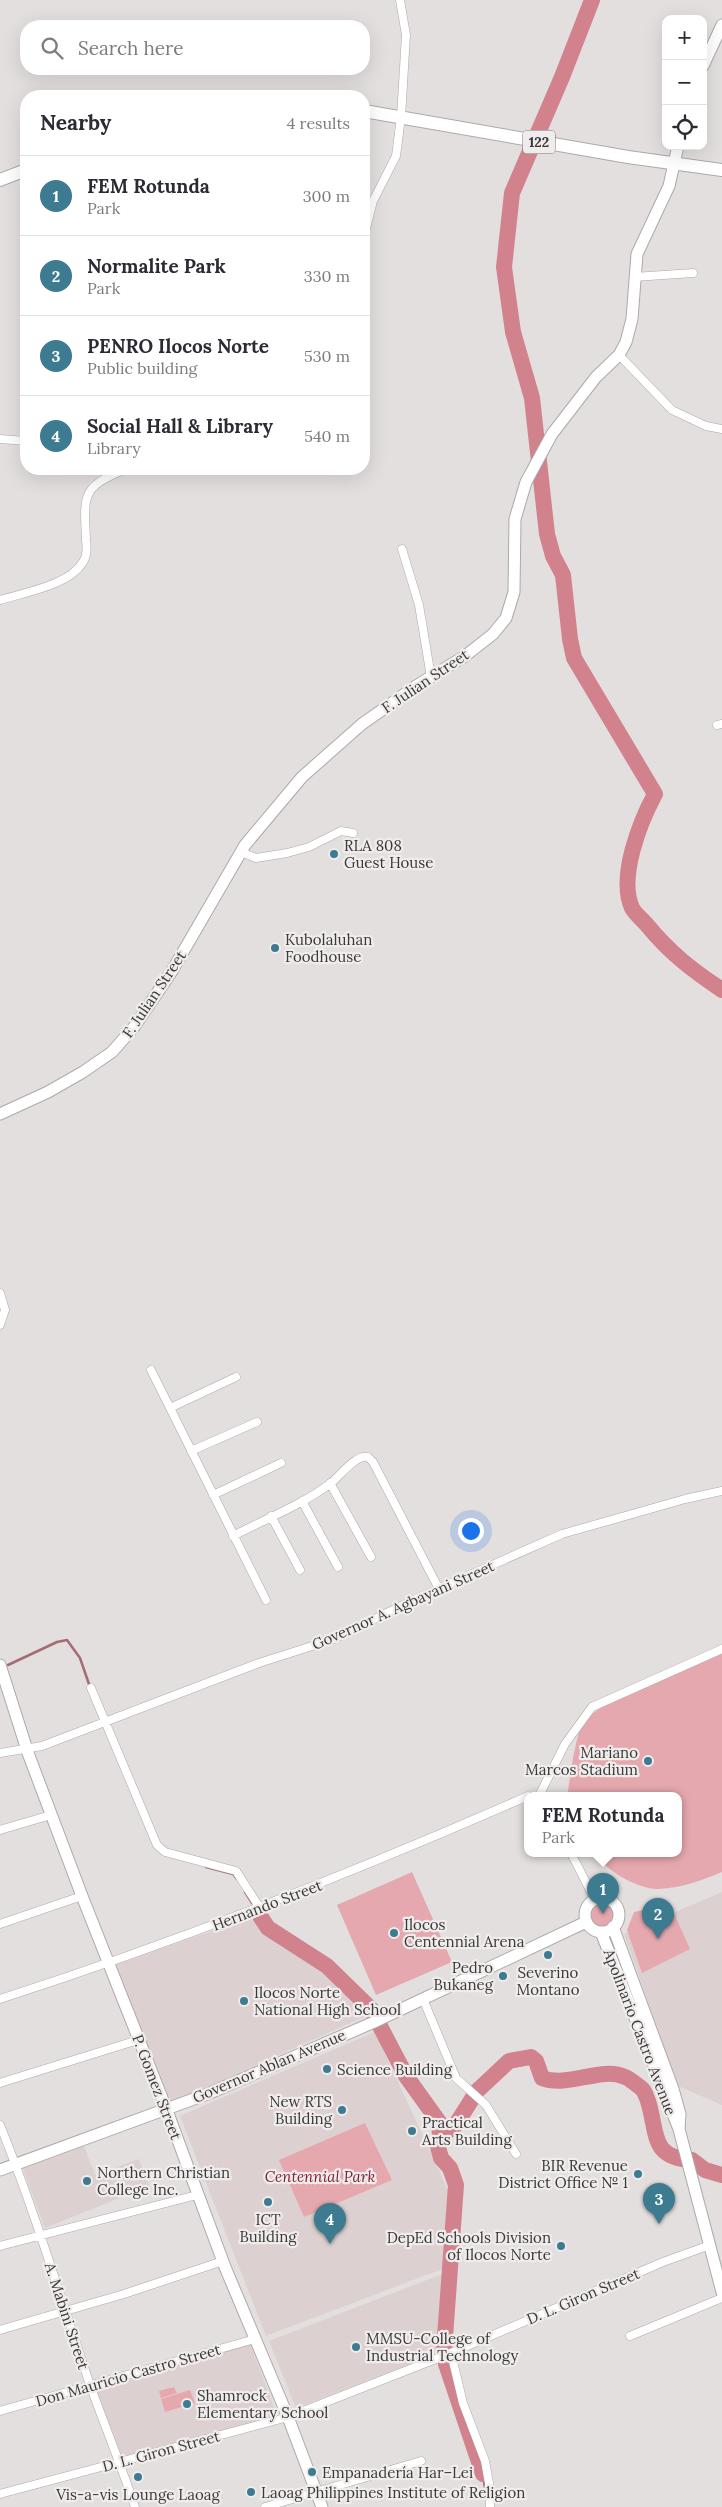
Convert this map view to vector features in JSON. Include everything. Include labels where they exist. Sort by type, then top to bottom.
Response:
[{"type":"main road","points":[[706,60],[721,27]]},
{"type":"main road","name":"122","points":[[370,112],[628,157],[722,170]]},
{"type":"main road","name":"F. Julian Street","points":[[0,1114],[48,1092],[83,1072],[112,1052],[134,1027],[172,971],[242,852],[264,819],[309,770],[362,724],[465,656],[493,634],[506,618],[514,592],[515,519],[526,482],[552,434],[596,376],[619,355],[630,326],[637,254],[666,193],[677,150]]},
{"type":"main road","points":[[0,180],[20,172]]},
{"type":"main road","name":"P. Gomez Street","points":[[0,1665],[27,1750],[51,1815],[166,2108],[223,2261],[288,2417],[322,2507]]},
{"type":"main road","points":[[594,1900],[608,1900],[616,1906],[618,1919],[613,1927],[601,1932],[592,1929],[586,1922],[587,1907],[594,1900]]},
{"type":"main road","name":"Governor Ablan Avenue","points":[[0,2170],[210,2093],[377,2021],[586,1922]]},
{"type":"main road","name":"Apolinario Castro Avenue","points":[[613,1927],[673,2089],[680,2114],[679,2129]]},
{"type":"main road","name":"Apolinario Castro Avenue","points":[[601,1932],[679,2129]]},
{"type":"main road","points":[[679,2129],[687,2167],[722,2292]]},
{"type":"street","points":[[370,213],[373,201],[396,156],[402,117],[406,35],[400,0]]},
{"type":"street","points":[[634,277],[693,273]]},
{"type":"street","points":[[619,355],[672,410],[706,426],[722,429]]},
{"type":"street","points":[[0,439],[20,441]]},
{"type":"street","points":[[0,600],[56,583],[79,568],[86,557],[87,551],[85,506],[87,494],[98,483],[114,475]]},
{"type":"street","points":[[402,549],[419,605],[431,677]]},
{"type":"street","points":[[242,852],[256,858],[287,854],[309,848],[341,831],[353,833]]},
{"type":"street","points":[[0,1293],[5,1310],[0,1324]]},
{"type":"street","points":[[151,1370],[266,1600]]},
{"type":"street","points":[[170,1408],[236,1377]]},
{"type":"street","points":[[191,1451],[257,1422]]},
{"type":"street","points":[[233,1536],[302,1501],[330,1483],[359,1458],[368,1457],[439,1589]]},
{"type":"street","points":[[213,1495],[281,1463]]},
{"type":"street","points":[[330,1483],[371,1557]]},
{"type":"street","name":"Governor A. Agbayani Street","points":[[0,1753],[27,1750],[106,1722],[259,1663],[334,1639],[562,1534],[722,1490]]},
{"type":"street","points":[[302,1501],[338,1568]]},
{"type":"street","points":[[271,1516],[300,1570]]},
{"type":"street","points":[[543,1792],[565,1744],[592,1707],[722,1648]]},
{"type":"street","points":[[92,1688],[157,1845],[165,1852],[236,1871],[260,1908]]},
{"type":"street","name":"Hernando Street","points":[[0,1999],[110,1964],[260,1908],[399,1852],[524,1797]]},
{"type":"street","points":[[0,1830],[51,1815]]},
{"type":"street","points":[[573,1857],[594,1900]]},
{"type":"street","points":[[0,1924],[82,1896]]},
{"type":"street","points":[[423,1999],[456,2078],[476,2095],[494,2116],[516,2154]]},
{"type":"street","points":[[0,2083],[138,2040]]},
{"type":"street","name":"A. Mabini Street","points":[[0,2125],[16,2165],[90,2385],[120,2461],[135,2507]]},
{"type":"street","points":[[0,2246],[197,2194]]},
{"type":"street","name":"D. L. Giron Street","points":[[0,2494],[288,2417],[451,2353],[657,2264],[710,2245]]},
{"type":"street","points":[[0,2330],[124,2294],[223,2261]]},
{"type":"street","points":[[630,2336],[722,2298]]},
{"type":"street","name":"Don Mauricio Castro Street","points":[[0,2411],[255,2339]]},
{"type":"street","points":[[451,2353],[463,2403],[485,2462],[489,2483],[490,2507]]},
{"type":"street","points":[[265,2507],[316,2494],[421,2461]]},
{"type":"shaded area","points":[[722,1892],[722,2105],[678,2086],[624,1934]]},
{"type":"shaded area","name":"Ilocos Norte National High School","points":[[249,1918],[350,1989],[370,2014],[172,2103],[112,1966]]},
{"type":"shaded area","points":[[375,2032],[452,2199],[442,2269],[266,2336],[180,2116]]},
{"type":"shaded area","name":"Northern Christian College Inc.","points":[[82,2141],[95,2175],[139,2159],[149,2186],[45,2228],[21,2164]]},
{"type":"shaded area","name":"MMSU-College of Industrial Technology","points":[[445,2273],[439,2353],[296,2408],[269,2341]]},
{"type":"shaded area","name":"Shamrock Elementary School","points":[[250,2344],[278,2418],[122,2457],[95,2390]]},
{"type":"green space","name":"Mariano Marcos Stadium","points":[[722,1650],[722,1872],[683,1886],[658,1889],[641,1886],[622,1877],[613,1872],[598,1857],[682,1857],[682,1792],[568,1792],[581,1727],[604,1706],[623,1694]]},
{"type":"green space","name":"Ilocos Centennial Arena","points":[[412,1872],[452,1962],[376,1995],[337,1905]]},
{"type":"green space","points":[[603,1901],[613,1905],[617,1915],[613,1925],[603,1929],[593,1925],[589,1915],[593,1905]]},
{"type":"green space","points":[[670,1904],[690,1949],[642,1973],[627,1930],[634,1912]]},
{"type":"green space","name":"Centennial Park","points":[[365,2123],[392,2180],[304,2217],[279,2160]]},
{"type":"green space","points":[[174,2387],[177,2393],[161,2398],[159,2391]]},
{"type":"green space","points":[[190,2390],[195,2403],[165,2412],[161,2399]]},
{"type":"waterway","points":[[592,0],[562,77],[512,193],[504,267],[513,332],[532,398],[547,534],[553,556],[563,575],[574,658],[655,794],[637,834],[629,866],[628,895],[635,912],[673,953],[722,990]]},
{"type":"waterway","points":[[8,1665],[57,1642],[67,1640],[80,1658],[90,1687]]},
{"type":"waterway","points":[[206,1867],[233,1874],[237,1879]]},
{"type":"waterway","points":[[245,1892],[252,1903]]},
{"type":"waterway","points":[[260,1916],[268,1928],[327,1966],[371,2009],[406,2076],[439,2122],[440,2136],[437,2143],[441,2158],[450,2168],[456,2185],[444,2351]]},
{"type":"waterway","points":[[440,2136],[455,2126],[477,2091],[509,2061],[531,2057],[536,2061],[542,2078],[563,2081],[595,2075],[616,2074],[629,2079],[642,2089],[645,2094],[655,2133],[662,2149],[678,2158],[692,2160],[705,2170],[722,2175]]},
{"type":"waterway","points":[[446,2364],[483,2474]]},
{"type":"waterway","points":[[483,2474],[486,2496]]},
{"type":"place","name":"RLA 808 Guest House","points":[[334,854]]},
{"type":"place","name":"Kubolaluhan Foodhouse","points":[[275,948]]},
{"type":"place","name":"Mariano Marcos Stadium","points":[[648,1761]]},
{"type":"place","name":"FEM Rotunda","points":[[603,1914]]},
{"type":"place","name":"Ilocos Centennial Arena","points":[[394,1933]]},
{"type":"place","name":"Normalite Park","points":[[658,1939]]},
{"type":"place","name":"Severino Montano","points":[[548,1955]]},
{"type":"place","name":"Pedro Bukaneg","points":[[503,1976]]},
{"type":"place","name":"Ilocos Norte National High School","points":[[244,2001]]},
{"type":"place","name":"Science Building","points":[[327,2069]]},
{"type":"place","name":"New RTS Building","points":[[342,2110]]},
{"type":"place","name":"Practical Arts Building","points":[[412,2131]]},
{"type":"place","name":"BIR Revenue District Office № 1","points":[[638,2174]]},
{"type":"place","name":"Northern Christian College Inc.","points":[[87,2181]]},
{"type":"place","name":"ICT Building","points":[[268,2202]]},
{"type":"place","name":"PENRO Ilocos Norte","points":[[659,2224]]},
{"type":"place","name":"Social Hall & Library","points":[[330,2244]]},
{"type":"place","name":"DepEd Schools Division of Ilocos Norte","points":[[561,2246]]},
{"type":"place","name":"MMSU-College of Industrial Technology","points":[[356,2347]]},
{"type":"place","name":"Shamrock Elementary School","points":[[187,2404]]},
{"type":"place","name":"Empanadería Har–Lei","points":[[312,2472]]},
{"type":"place","name":"Vis-a-vis Lounge Laoag","points":[[138,2477]]},
{"type":"place","name":"Laoag Philippines Institute of Religion","points":[[251,2492]]}]
